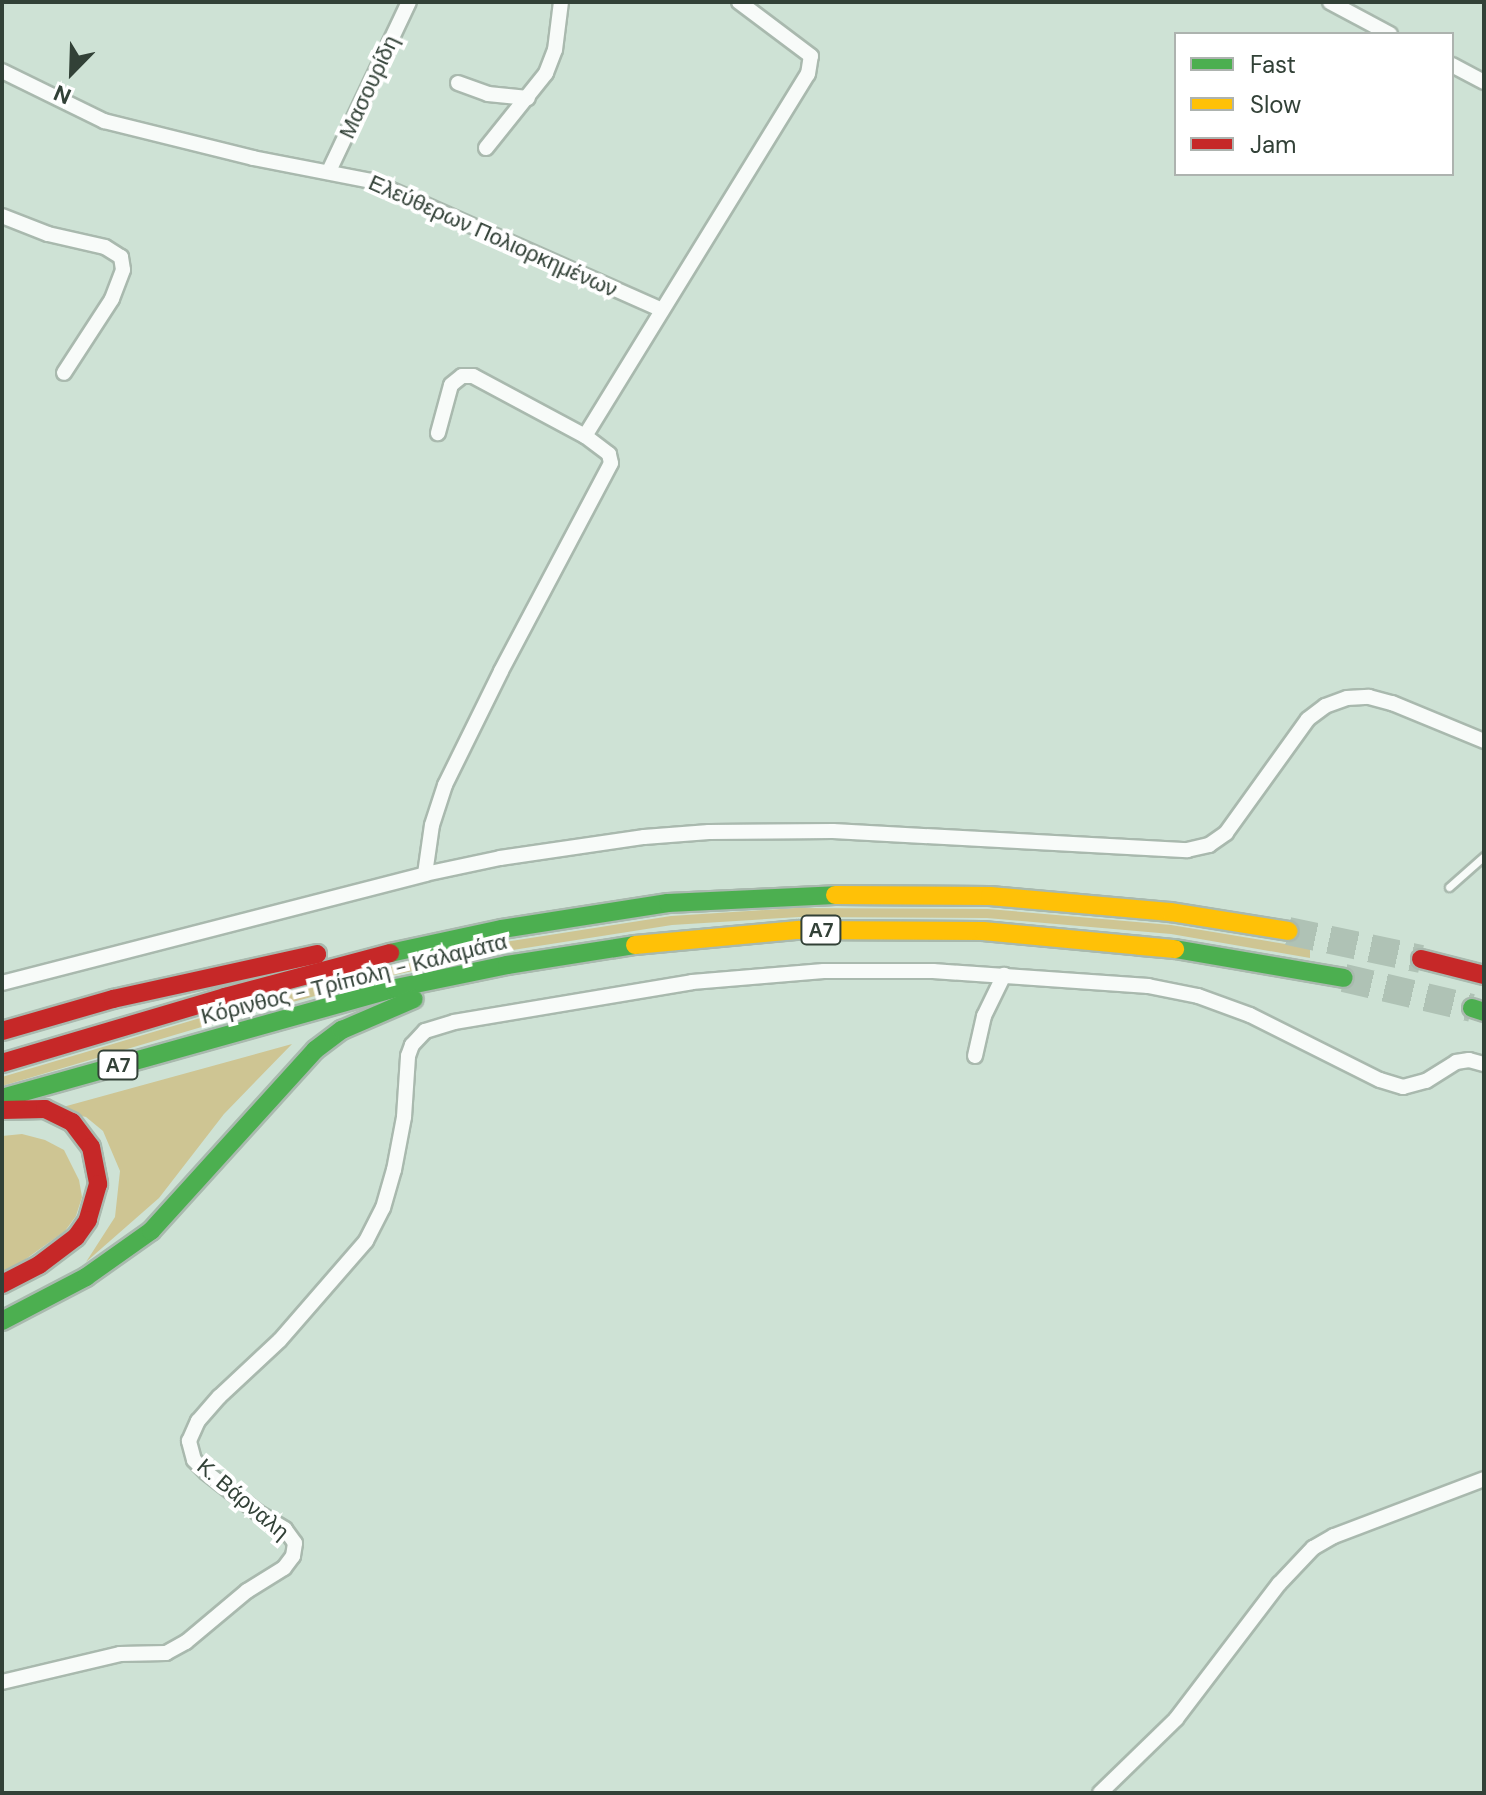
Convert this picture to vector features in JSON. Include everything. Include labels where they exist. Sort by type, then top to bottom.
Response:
[{"type":"highway","name":"Κόρινθος - Τρίπολη - Καλαμάτα","points":[[2,1063],[338,966],[447,940],[598,912],[668,903],[797,895],[943,895],[1104,904],[1288,931]]},
{"type":"highway","points":[[2,1031],[195,979],[385,940],[540,914],[598,912]]},
{"type":"highway","name":"Κόρινθος - Τρίπολη - Καλαμάτα","points":[[2,1098],[396,988],[606,947],[798,930],[983,931],[1171,948],[1344,978]]},
{"type":"highway","points":[[2,1321],[76,1284],[151,1231],[286,1079],[342,1030],[400,1003],[606,947]]},
{"type":"highway","points":[[1421,959],[1484,975]]},
{"type":"highway","points":[[2,1110],[45,1109],[72,1122],[91,1147],[98,1184],[88,1220],[76,1237],[39,1265],[2,1284]]},
{"type":"street","name":"Μασουρίδη","points":[[329,171],[409,2]]},
{"type":"street","points":[[486,148],[541,82],[553,57],[561,2]]},
{"type":"street","points":[[585,436],[808,74],[811,56],[739,2]]},
{"type":"street","points":[[1330,2],[1386,32]]},
{"type":"street","points":[[1454,66],[1484,82]]},
{"type":"street","name":"Ελεύθερων Πολιορκημένων","points":[[2,71],[104,121],[253,158],[329,171],[398,192],[662,310]]},
{"type":"street","points":[[458,83],[488,94],[528,98]]},
{"type":"street","points":[[2,216],[48,234],[105,247],[121,257],[123,270],[112,299],[64,373]]},
{"type":"street","points":[[425,874],[432,825],[445,785],[501,671],[611,463],[609,454],[585,436],[468,375],[451,385],[438,433]]},
{"type":"street","points":[[2,983],[425,874],[500,858],[644,837],[772,830],[902,833],[1187,850],[1209,845],[1226,833],[1308,719],[1325,706],[1347,698],[1369,697],[1392,703],[1484,741]]},
{"type":"street","name":"Κ. Βάρναλη","points":[[2,1682],[120,1654],[166,1653],[186,1642],[247,1591],[284,1568],[293,1556],[295,1543],[285,1529],[257,1512],[206,1472],[194,1460],[189,1441],[198,1421],[208,1409],[280,1340],[366,1241],[383,1208],[394,1170],[412,1045],[425,1031],[438,1026],[705,981],[858,970],[1004,975]]},
{"type":"street","points":[[975,1056],[984,1016],[1004,975],[1148,986],[1198,996],[1250,1015],[1380,1080],[1403,1087],[1426,1081],[1456,1062],[1469,1060],[1484,1064]]},
{"type":"street","points":[[1100,1793],[1176,1719],[1279,1584],[1313,1548],[1334,1536],[1484,1479]]},
{"type":"lane","points":[[1449,887],[1484,856]]},
{"type":"shaded area","points":[[796,908],[988,909],[1171,925],[1310,948],[1310,958],[1171,934],[987,918],[799,917],[672,925],[506,951],[394,975],[232,1018],[2,1086],[2,1077],[341,978],[504,942],[671,916]]},
{"type":"shaded area","points":[[292,1044],[224,1114],[159,1198],[86,1262],[115,1217],[120,1171],[103,1131],[86,1117],[52,1110]]},
{"type":"shaded area","points":[[22,1134],[45,1140],[64,1150],[79,1180],[82,1197],[76,1216],[65,1231],[2,1276],[2,1136]]},
{"type":"tunnel","points":[[1288,931],[1421,959]]},
{"type":"tunnel","points":[[1344,978],[1472,1008]]},
{"type":"traffic: fast","points":[[390,953],[502,929],[668,903],[835,895]]},
{"type":"traffic: fast","points":[[2,1098],[396,988],[507,965],[635,945]]},
{"type":"traffic: fast","points":[[1175,949],[1344,978]]},
{"type":"traffic: fast","points":[[2,1321],[86,1277],[151,1231],[315,1050],[342,1030],[414,999]]},
{"type":"traffic: fast","points":[[1472,1008],[1484,1012]]},
{"type":"traffic: slow","points":[[835,895],[990,896],[1171,912],[1288,931]]},
{"type":"traffic: slow","points":[[635,945],[798,930],[983,931],[1175,949]]},
{"type":"traffic: jam","points":[[2,1063],[225,997],[390,953]]},
{"type":"traffic: jam","points":[[2,1031],[113,999],[317,954]]},
{"type":"traffic: jam","points":[[1421,959],[1484,975]]},
{"type":"traffic: jam","points":[[2,1110],[45,1109],[72,1122],[91,1147],[98,1184],[88,1220],[76,1237],[39,1265],[2,1284]]}]
